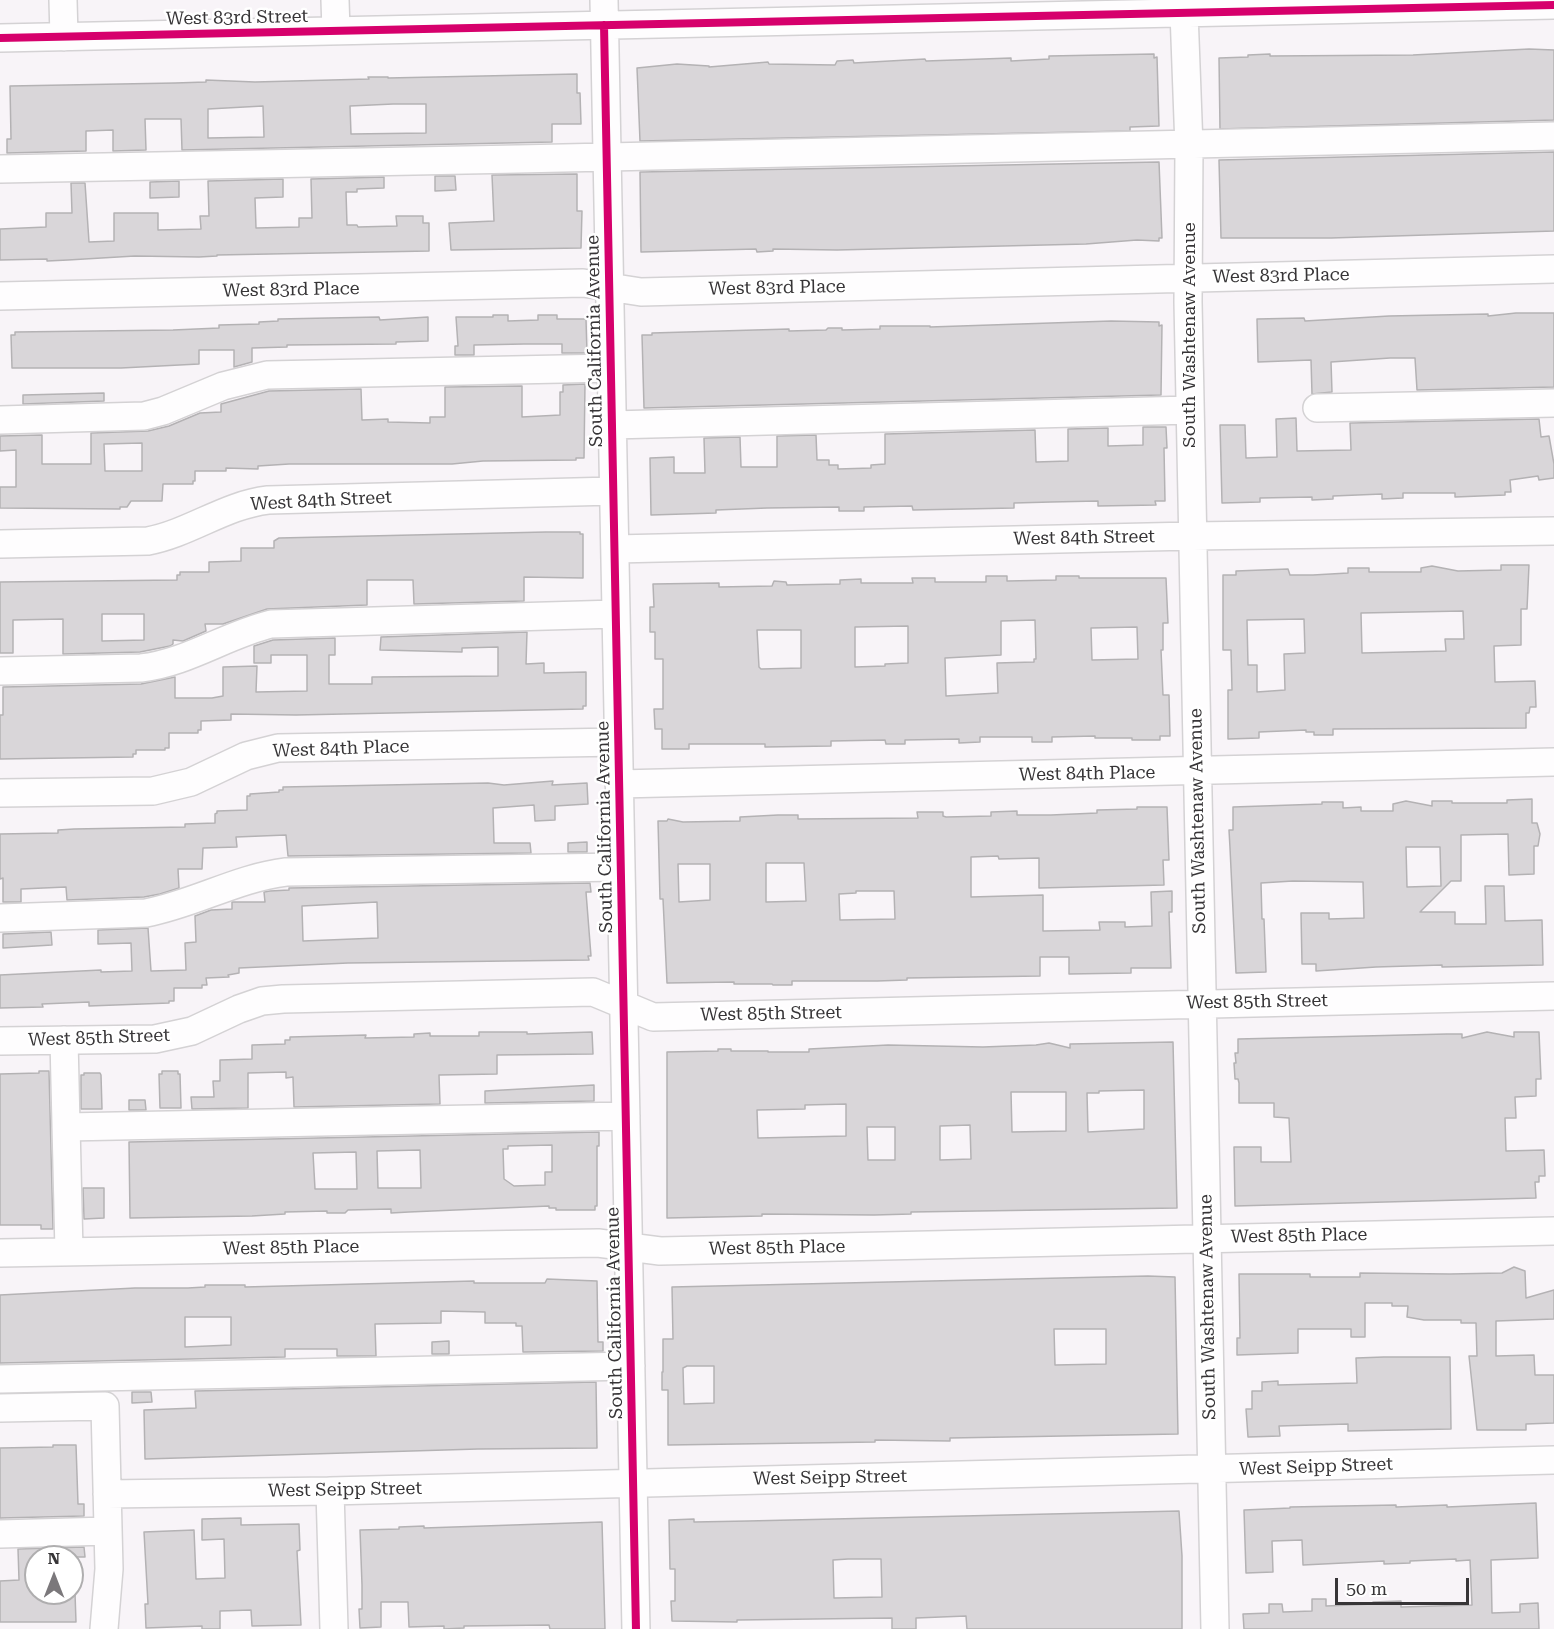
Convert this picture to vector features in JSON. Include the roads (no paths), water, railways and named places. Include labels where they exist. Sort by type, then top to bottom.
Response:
[{"type":"street","points":[[63,0],[64,36]]},
{"type":"street","points":[[335,0],[336,31]]},
{"type":"street","name":"West 83rd Street","points":[[0,38],[336,31],[604,12],[1146,7],[1184,12],[1417,4],[1554,5]]},
{"type":"street","name":"South California Avenue","points":[[604,12],[636,1629]]},
{"type":"street","name":"South Washtenaw Avenue","points":[[1184,12],[1189,147],[1188,278],[1192,536],[1215,1629]]},
{"type":"street","points":[[0,169],[1189,147],[1554,136]]},
{"type":"street","name":"West 83rd Place","points":[[0,296],[583,283],[641,291],[1554,269]]},
{"type":"street","points":[[0,420],[144,416],[163,411],[223,386],[267,375],[611,368]]},
{"type":"street","points":[[1317,408],[1554,403]]},
{"type":"street","points":[[612,425],[1190,410]]},
{"type":"street","name":"West 84th Street","points":[[0,544],[148,541],[164,538],[249,502],[268,500],[613,491]]},
{"type":"street","name":"West 84th Street","points":[[615,549],[1192,536],[1554,531]]},
{"type":"street","points":[[0,671],[160,666],[254,628],[271,624],[616,614]]},
{"type":"street","name":"West 84th Place","points":[[0,793],[153,791],[191,782],[246,756],[278,748],[618,742]]},
{"type":"street","name":"West 84th Place","points":[[619,784],[1554,762]]},
{"type":"street","points":[[0,918],[146,913],[165,910],[261,875],[286,872],[621,867]]},
{"type":"street","name":"West 85th Street","points":[[0,1041],[155,1039],[175,1036],[262,1001],[283,999],[593,992],[653,1017],[1554,996]]},
{"type":"street","points":[[64,1040],[69,1252]]},
{"type":"street","points":[[66,1127],[626,1116]]},
{"type":"street","name":"West 85th Place","points":[[0,1253],[598,1243],[660,1251],[1554,1231]]},
{"type":"street","points":[[0,1379],[631,1366]]},
{"type":"street","points":[[0,1408],[105,1406],[109,1569],[104,1629]]},
{"type":"street","name":"West Seipp Street","points":[[107,1494],[330,1491],[1554,1460]]},
{"type":"street","points":[[330,1491],[334,1629]]},
{"type":"street","points":[[0,1534],[108,1532]]}]
